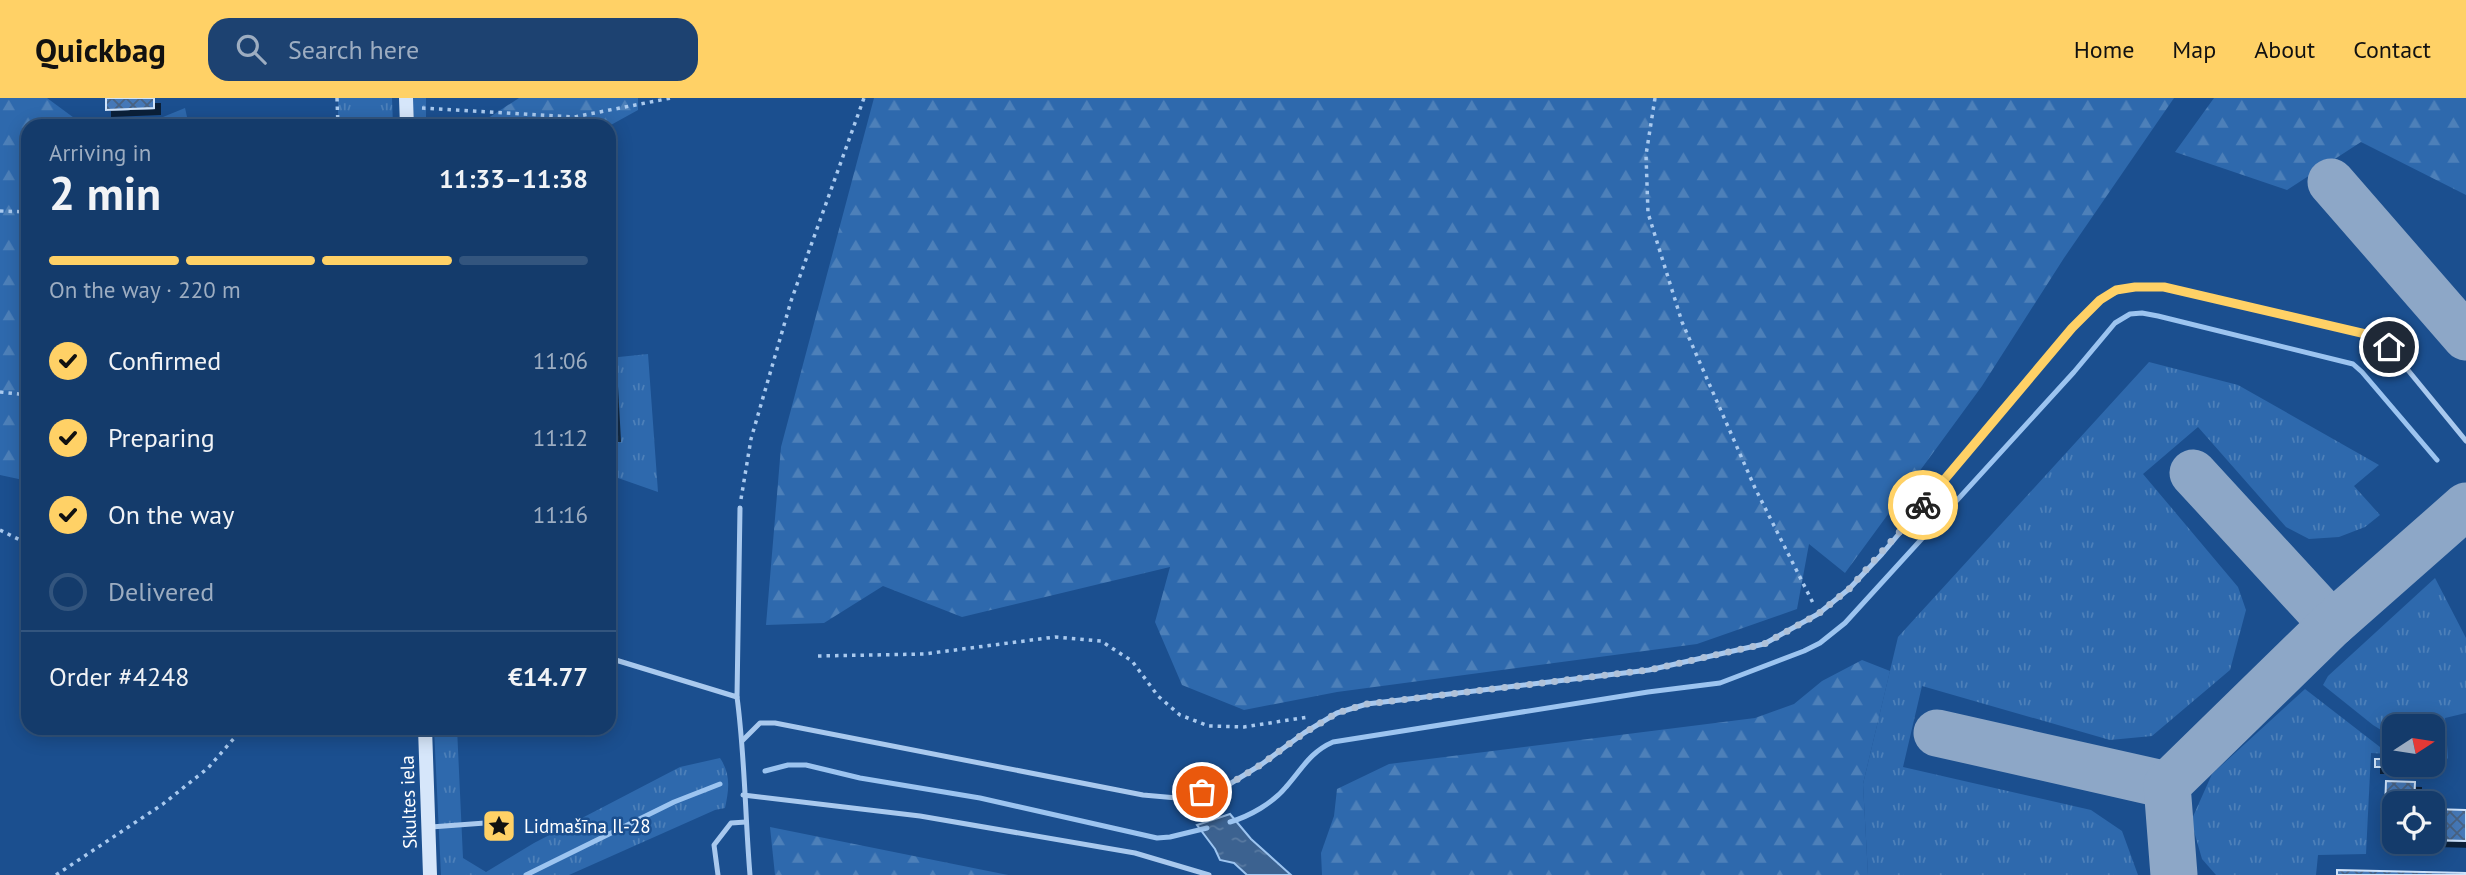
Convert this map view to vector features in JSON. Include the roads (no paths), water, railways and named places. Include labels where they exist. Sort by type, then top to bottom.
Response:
[{"type":"main road","name":"Skultes iela","points":[[425,735],[430,875]]},
{"type":"lane","points":[[743,740],[760,723],[775,723],[1143,795],[1177,799],[1228,785],[1337,713],[1367,704],[1649,670],[1764,644],[1818,614],[1849,589],[1882,554],[2072,328],[2100,300],[2116,290],[2164,287],[2370,335],[2389,347],[2466,441]]},
{"type":"lane","points":[[740,508],[737,697],[743,740],[743,795],[750,875]]},
{"type":"lane","points":[[616,660],[737,697]]},
{"type":"lane","points":[[743,795],[920,816],[1135,853],[1209,875]]},
{"type":"lane","points":[[718,875],[714,845],[731,823],[746,822]]},
{"type":"lane","points":[[428,828],[485,823]]},
{"type":"water","points":[[1230,814],[1251,839],[1291,875],[1247,875],[1234,863],[1220,860],[1197,825]]},
{"type":"waterway","points":[[1230,822],[1268,804],[1312,756],[1333,742],[1720,683],[1820,643],[1845,623],[2074,372],[2115,323],[2130,314],[2158,316],[2353,364],[2437,460]]},
{"type":"waterway","points":[[765,771],[788,765],[806,765],[860,778],[980,798],[1157,838],[1207,828]]},
{"type":"waterway","points":[[526,875],[674,802],[720,784]]},
{"type":"place","name":"Lidmašīna Il-28","points":[[499,826]]}]
